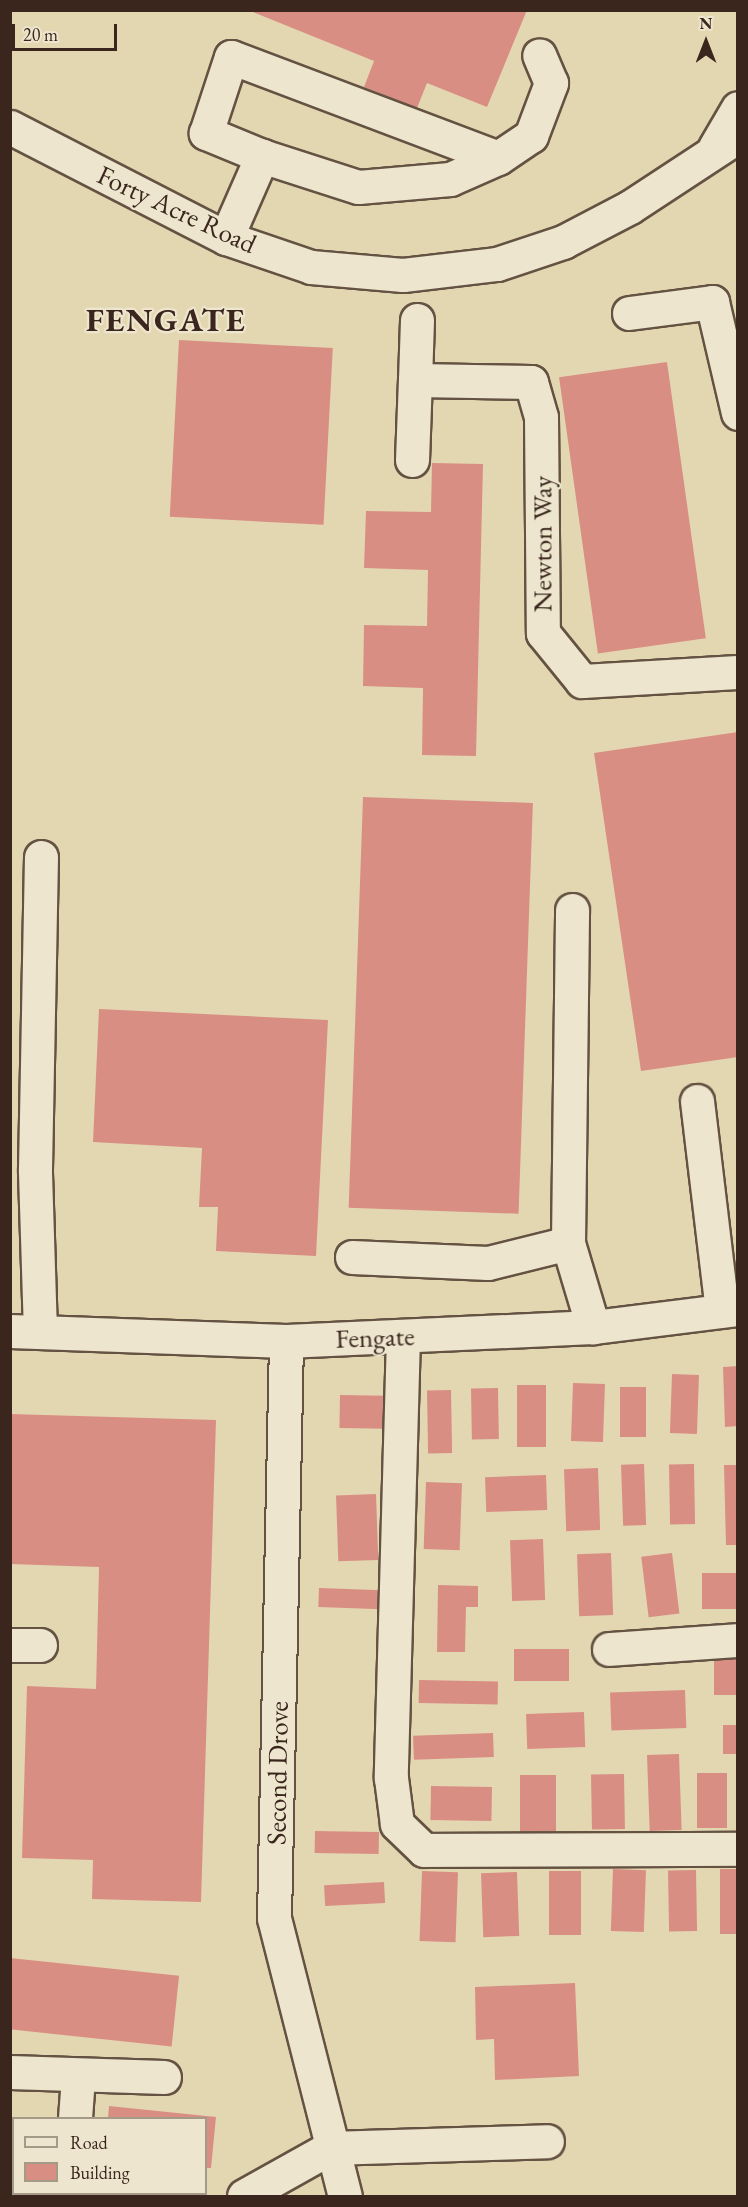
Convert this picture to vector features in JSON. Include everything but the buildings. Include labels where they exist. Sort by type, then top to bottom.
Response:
[{"type":"street","points":[[498,158],[231,57],[206,133],[262,156],[358,187],[450,179],[498,158],[531,136],[551,83],[539,55]]},
{"type":"street","points":[[726,141],[738,108]]},
{"type":"street","name":"Forty Acre Road","points":[[10,127],[226,238],[311,267],[403,275],[497,264],[562,242],[630,207],[726,141]]},
{"type":"street","points":[[226,238],[262,156]]},
{"type":"street","points":[[629,314],[712,302],[738,413]]},
{"type":"street","points":[[412,460],[417,320]]},
{"type":"street","name":"Newton Way","points":[[415,380],[531,382],[542,417],[543,633],[582,681],[738,672]]},
{"type":"street","points":[[25,1331],[35,1169],[42,857]]},
{"type":"street","points":[[572,910],[568,1243],[593,1327]]},
{"type":"street","points":[[697,1101],[730,1310]]},
{"type":"street","points":[[352,1257],[488,1263],[568,1243]]},
{"type":"street","name":"Fengate","points":[[25,1331],[286,1341],[593,1327],[730,1310]]},
{"type":"street","points":[[403,1336],[392,1778],[397,1824],[424,1850],[738,1849]]},
{"type":"street","name":"Second Drove","points":[[286,1341],[274,1918],[330,2148],[345,2196]]},
{"type":"street","points":[[609,1649],[738,1640]]},
{"type":"street","points":[[10,2072],[78,2077],[164,2077]]},
{"type":"street","points":[[75,2117],[78,2077]]},
{"type":"street","points":[[244,2196],[330,2148],[547,2141]]},
{"type":"district","name":"FENGATE","points":[[166,320]]}]
